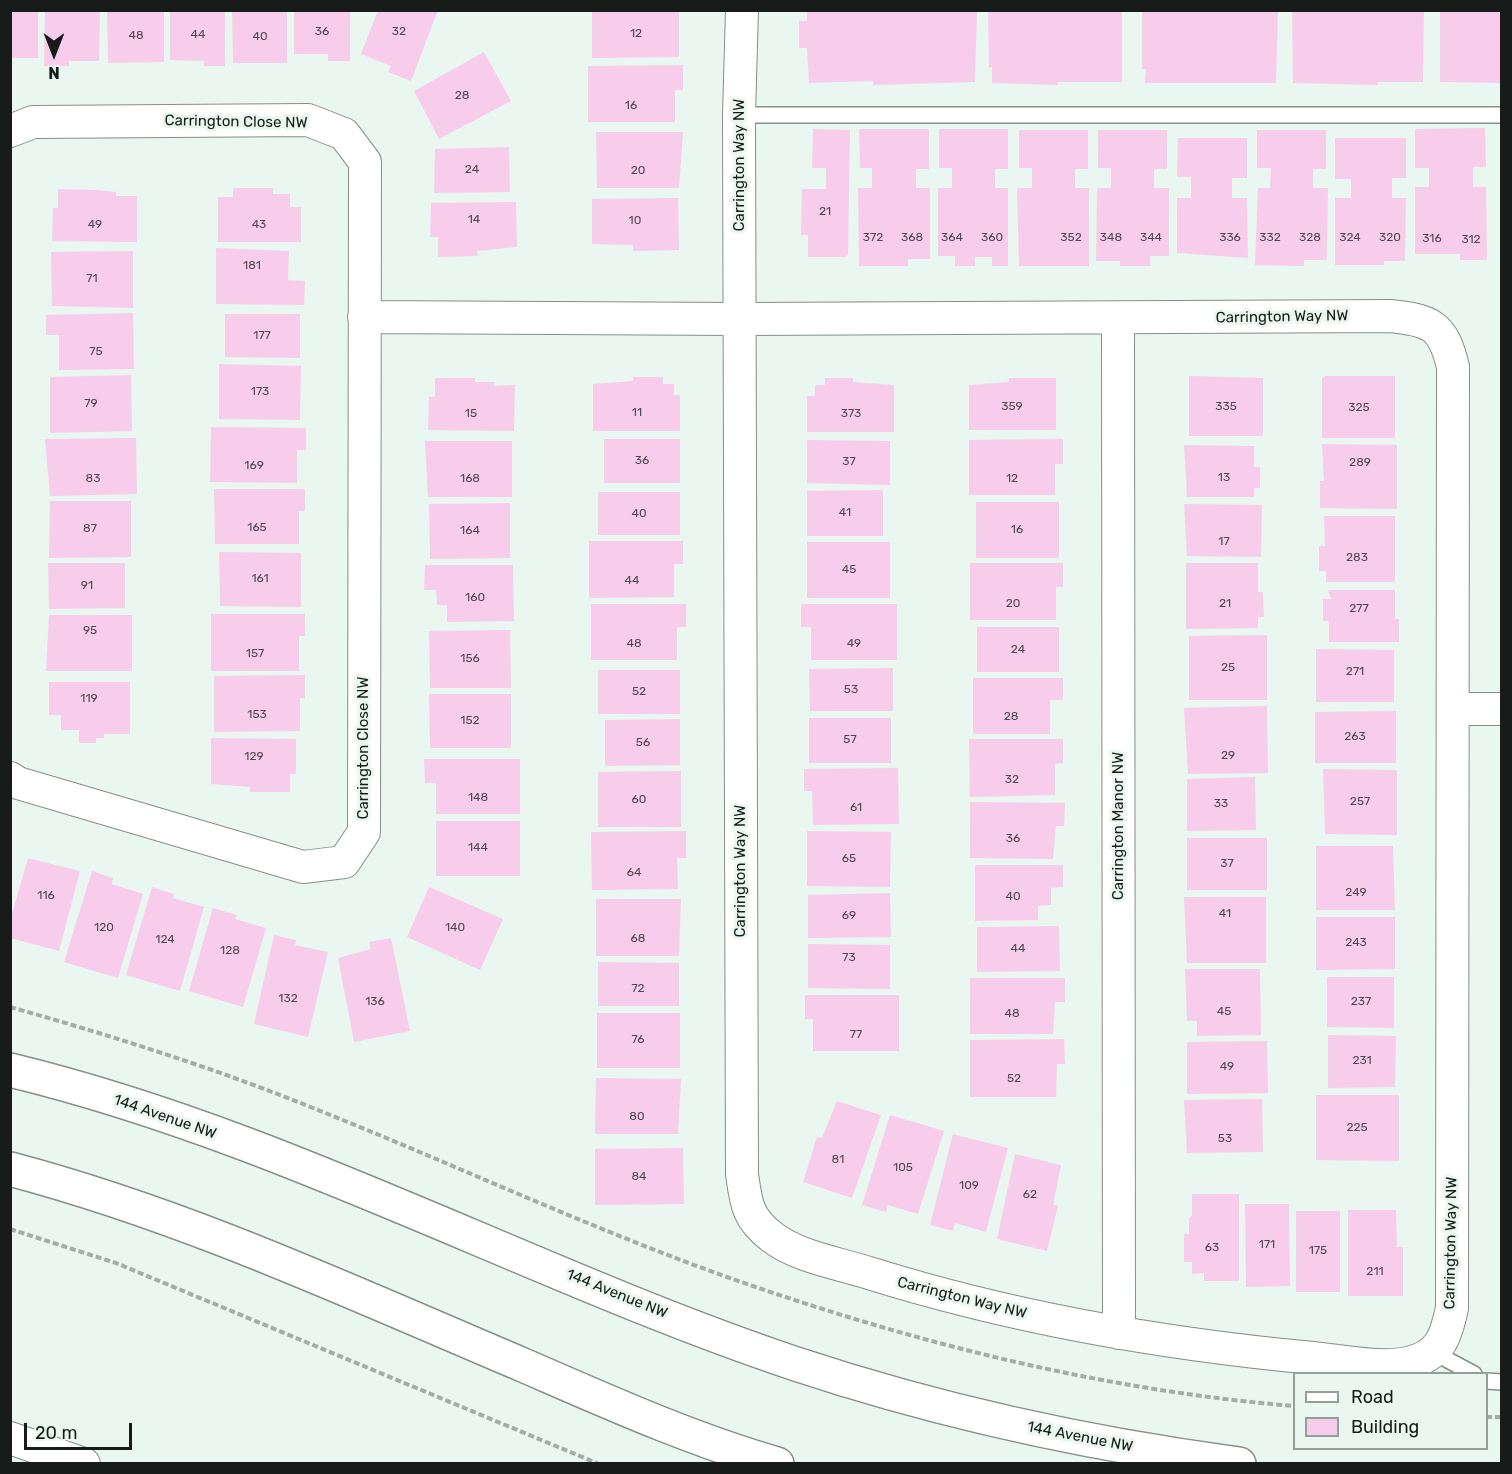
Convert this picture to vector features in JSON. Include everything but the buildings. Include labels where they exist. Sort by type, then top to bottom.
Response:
[{"type":"main road","name":"144 Avenue NW","points":[[10,1070],[153,1111],[262,1151],[639,1304],[795,1363],[967,1415],[1069,1437],[1239,1464]]},
{"type":"main road","points":[[10,1169],[175,1220],[613,1404],[746,1455],[777,1464]]},
{"type":"street","name":"Carrington Way NW","points":[[741,319],[1390,316],[1419,319],[1437,328],[1448,348],[1453,367],[1452,1308],[1446,1337],[1433,1352],[1408,1363],[1371,1364],[1229,1350],[1119,1333],[987,1306],[807,1254],[767,1233],[754,1222],[746,1203],[741,1162],[741,319],[738,115],[742,10]]},
{"type":"street","name":"Carrington Close NW","points":[[10,131],[33,122],[308,120],[344,134],[365,162],[364,832],[344,862],[303,867],[18,783],[10,778]]},
{"type":"street","points":[[364,317],[741,319]]},
{"type":"street","name":"Carrington Manor NW","points":[[1118,318],[1119,1333]]},
{"type":"street","points":[[1453,709],[1502,709]]},
{"type":"street","points":[[10,1438],[84,1464]]},
{"type":"lane","points":[[738,115],[1502,115]]},
{"type":"lane","points":[[1433,1352],[1470,1372]]},
{"type":"path","points":[[10,1007],[96,1031],[195,1064],[310,1107],[649,1247],[832,1312],[951,1347],[1058,1372],[1185,1394],[1293,1406]]},
{"type":"path","points":[[10,1229],[116,1263],[599,1464]]}]
